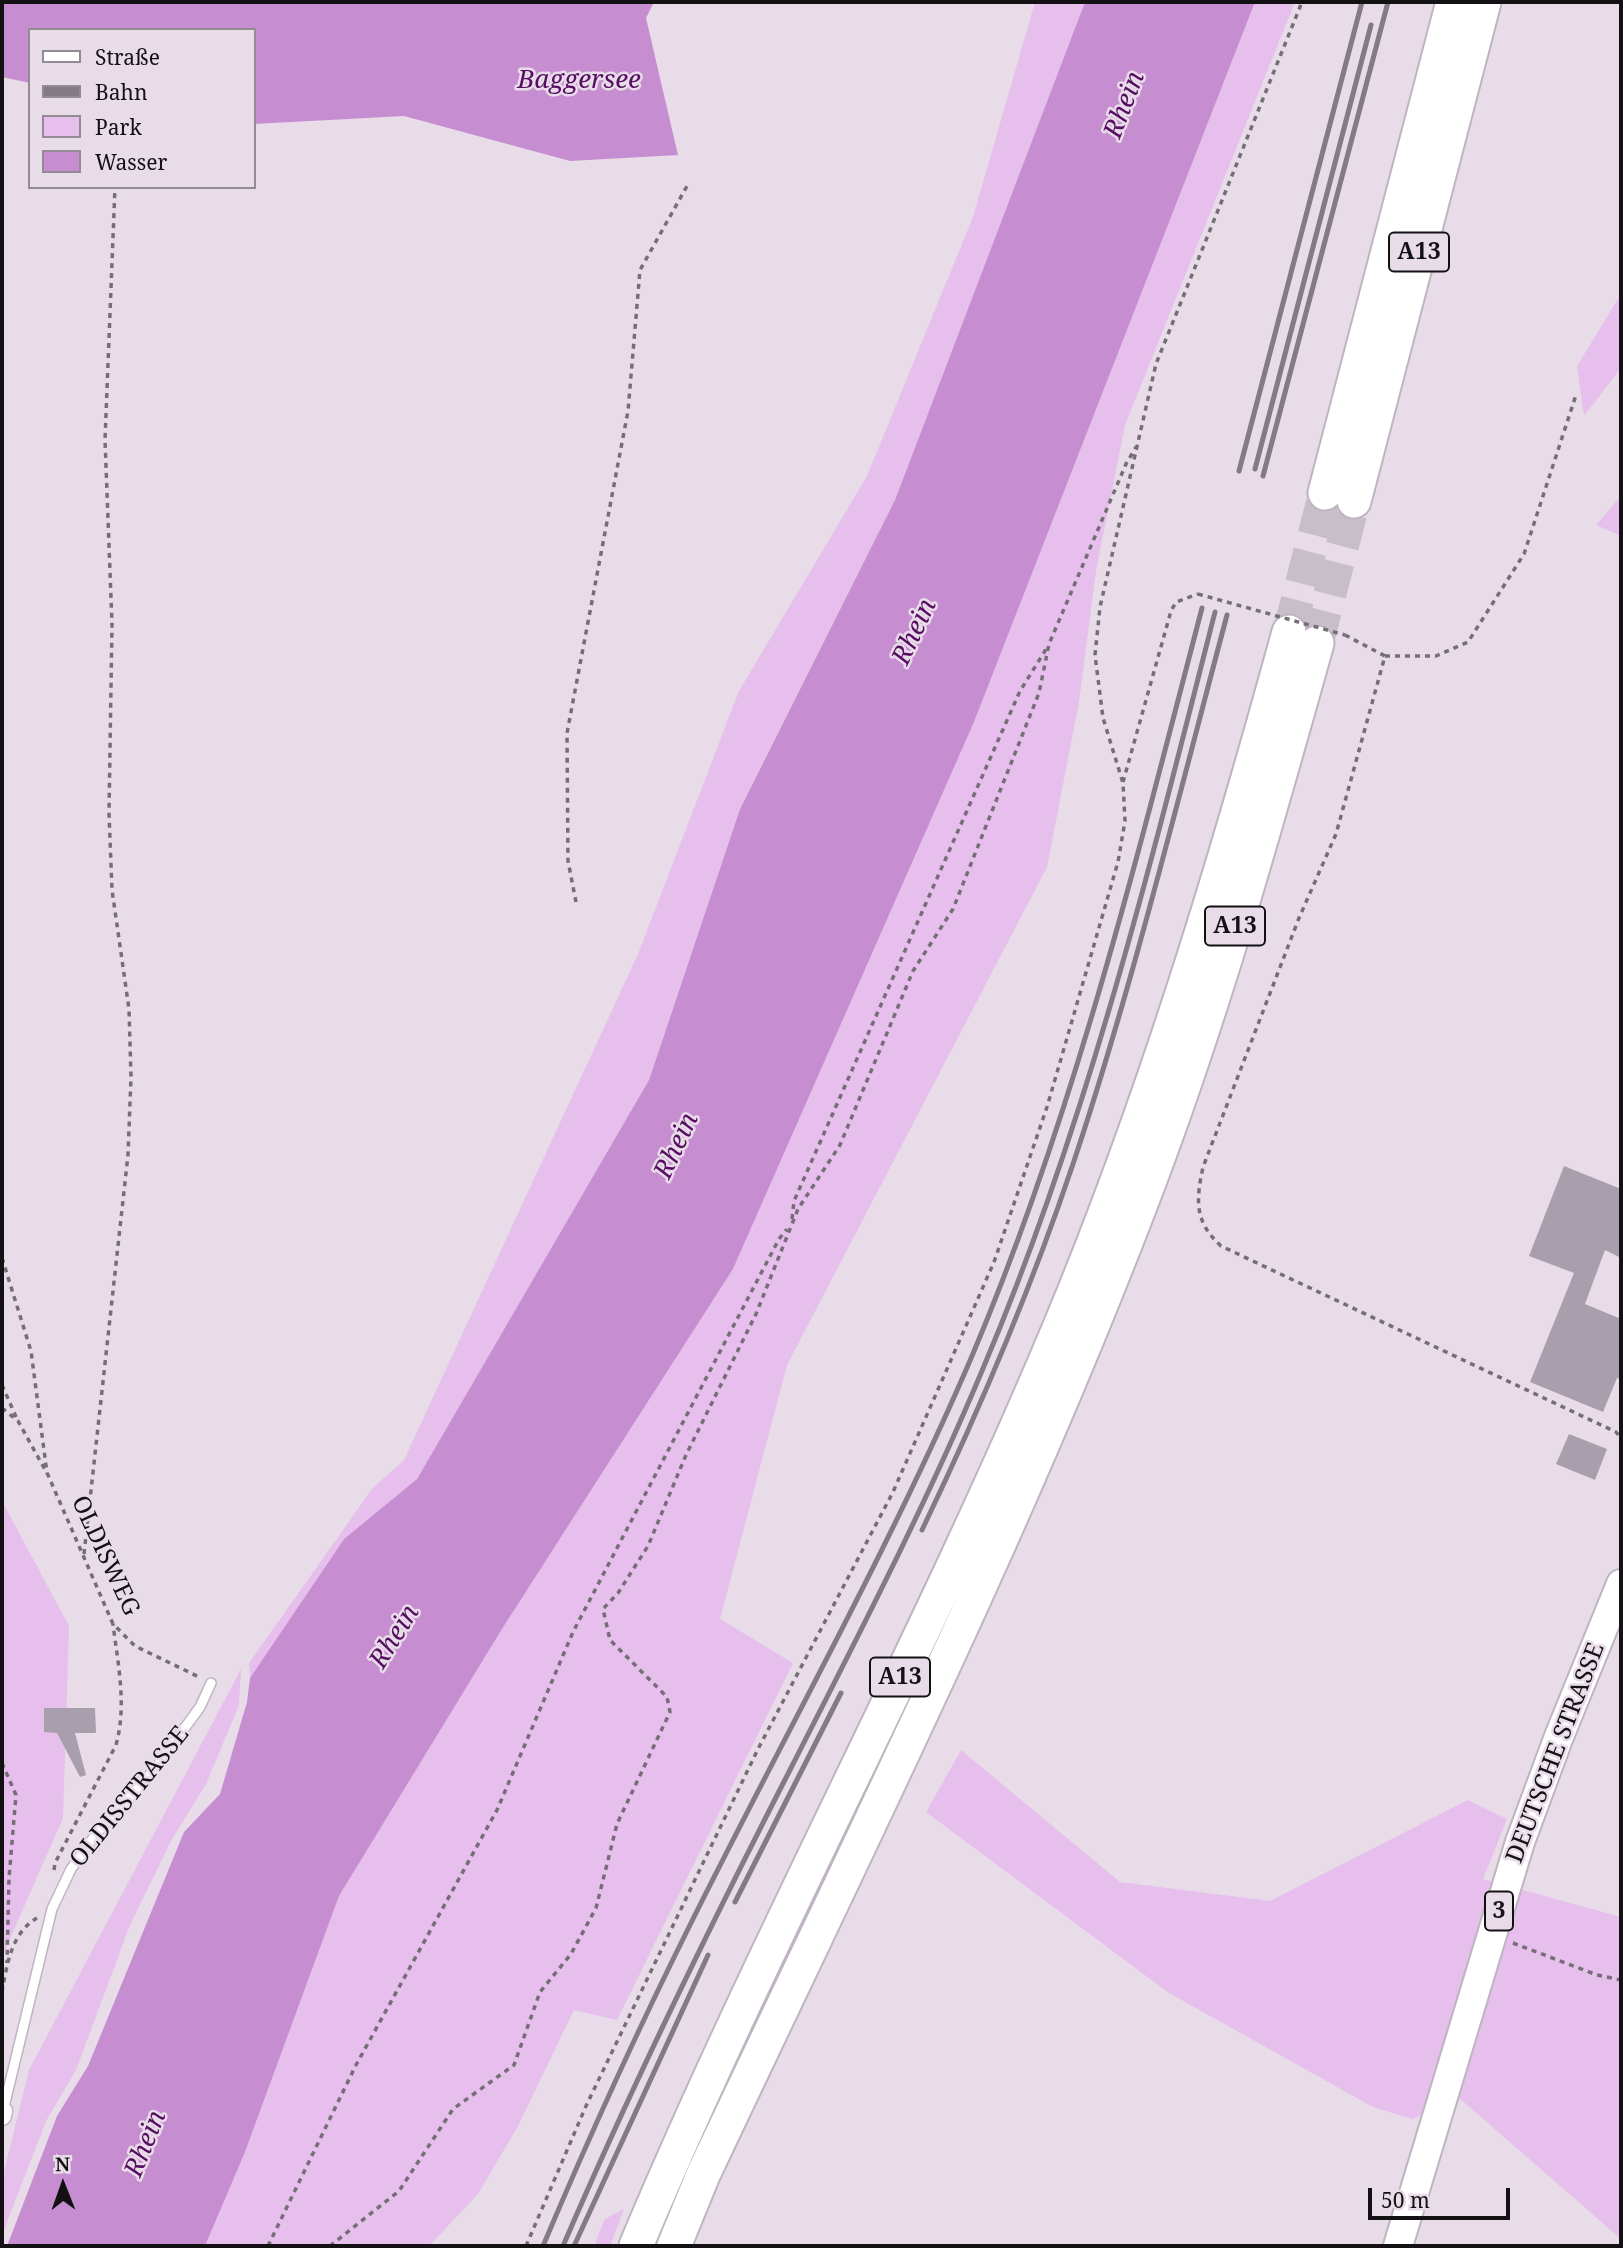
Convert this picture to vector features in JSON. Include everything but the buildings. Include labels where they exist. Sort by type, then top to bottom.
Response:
[{"type":"highway","name":"A13","points":[[1453,2],[1340,497],[1484,2]]},
{"type":"highway","name":"A13","points":[[636,2246],[777,1931],[996,1475],[1059,1330],[1155,1079],[1242,803],[1317,637]]},
{"type":"highway","name":"A13","points":[[674,2246],[703,2175],[916,1732],[1087,1340],[1183,1090],[1269,811],[1317,637]]},
{"type":"main road","name":"DEUTSCHE STRASSE","points":[[1398,2246],[1520,1842],[1558,1739],[1621,1584]]},
{"type":"lane","name":"OLDISSTRASSE","points":[[2,2113],[52,1909],[71,1868],[96,1833],[154,1770],[200,1707],[211,1683]]},
{"type":"path","points":[[526,2246],[586,2106],[758,1749],[893,1492],[994,1262],[1047,1107],[1118,862],[1125,821],[1123,783],[1103,718],[1095,655],[1100,607],[1156,364],[1302,2]]},
{"type":"path","points":[[576,902],[568,861],[567,733],[628,411],[640,270],[687,186]]},
{"type":"path","points":[[84,1554],[128,1155],[131,1077],[129,1009],[112,890],[109,813],[112,624],[105,440],[115,189]]},
{"type":"path","points":[[1123,783],[1171,611],[1176,602],[1198,594],[1317,637],[1385,656],[1436,656],[1468,642],[1524,554],[1576,395]]},
{"type":"path","points":[[330,2246],[399,2191],[453,2109],[514,2065],[540,1992],[571,1954],[596,1908],[617,1824],[670,1712],[667,1697],[610,1640],[603,1609],[618,1593],[649,1546],[686,1455],[756,1314],[791,1224],[794,1201],[1020,691],[1049,644],[1126,464],[1137,446]]},
{"type":"path","points":[[268,2246],[356,2065],[497,1810],[573,1632],[779,1239],[840,1145],[913,971],[953,909],[1039,693],[1049,644]]},
{"type":"path","points":[[1385,656],[1336,835],[1299,918],[1203,1167],[1196,1199],[1205,1231],[1221,1246],[1616,1432],[1621,1438]]},
{"type":"path","points":[[2,1258],[31,1351],[48,1475]]},
{"type":"path","points":[[2,1385],[18,1421]]},
{"type":"path","name":"OLDISWEG","points":[[2,1408],[18,1421],[48,1475],[113,1624],[135,1646],[211,1683]]},
{"type":"path","points":[[7,1966],[24,1925],[52,1909],[55,1863],[116,1745],[123,1703],[113,1624]]},
{"type":"path","points":[[2,1763],[16,1795],[9,1878],[7,1966],[2,1992]]},
{"type":"path","points":[[1491,1936],[1597,1975],[1621,1980]]},
{"type":"green space","points":[[1035,2],[1085,2],[895,500],[740,809],[649,1080],[417,1479],[344,1539],[250,1678],[249,1663],[372,1489],[404,1460],[638,954],[739,691],[867,476],[973,217]]},
{"type":"green space","points":[[1255,2],[1295,2],[1125,425],[1096,571],[1079,702],[1047,867],[787,1365],[720,1619],[793,1663],[617,2020],[574,2010],[518,2126],[478,2194],[429,2246],[205,2246],[245,2152],[339,1896],[502,1629],[733,1269],[974,722]]},
{"type":"green space","points":[[1621,294],[1621,368],[1584,416],[1577,366]]},
{"type":"green space","points":[[1621,496],[1621,536],[1596,525]]},
{"type":"green space","points":[[2,1501],[69,1626],[63,1818],[2,1957]]},
{"type":"green space","points":[[241,1669],[239,1705],[206,1784],[171,1841],[130,1925],[76,2070],[46,2121],[2,2235],[2,2180],[29,2070]]},
{"type":"green space","points":[[961,1750],[1120,1882],[1270,1901],[1468,1800],[1507,1819],[1483,1879],[1621,1917],[1621,2239],[1458,2097],[1413,2119],[1373,2107],[1169,1993],[926,1812]]},
{"type":"green space","points":[[624,2209],[610,2246],[594,2246],[605,2219]]},
{"type":"water","name":"Baggersee","points":[[2,2],[654,2],[646,18],[678,155],[570,161],[404,116],[256,124],[256,28],[28,28],[28,83],[2,77]]},
{"type":"water","name":"Rhein","points":[[1085,2],[1255,2],[974,722],[733,1269],[502,1629],[339,1896],[245,2152],[205,2246],[7,2246],[57,2116],[88,2066],[184,1832],[220,1794],[247,1702],[250,1678],[344,1539],[417,1479],[649,1080],[740,809],[895,500]]},
{"type":"tunnel","points":[[1289,632],[1325,493]]},
{"type":"tunnel","points":[[1317,643],[1354,501]]},
{"type":"railway","points":[[1239,471],[1362,2]]},
{"type":"railway","points":[[1263,476],[1388,2]]},
{"type":"railway","points":[[1255,469],[1371,25]]},
{"type":"railway","points":[[543,2246],[652,2003],[871,1571],[972,1356],[1042,1173],[1072,1080],[1127,892],[1202,608]]},
{"type":"railway","points":[[563,2246],[673,2004],[916,1518],[984,1366],[1021,1274],[1054,1182],[1114,993],[1215,612]]},
{"type":"railway","points":[[922,1530],[1003,1349],[1073,1164],[1135,960],[1227,615]]},
{"type":"railway","points":[[735,1902],[841,1693]]},
{"type":"railway","points":[[574,2246],[708,1955]]}]
